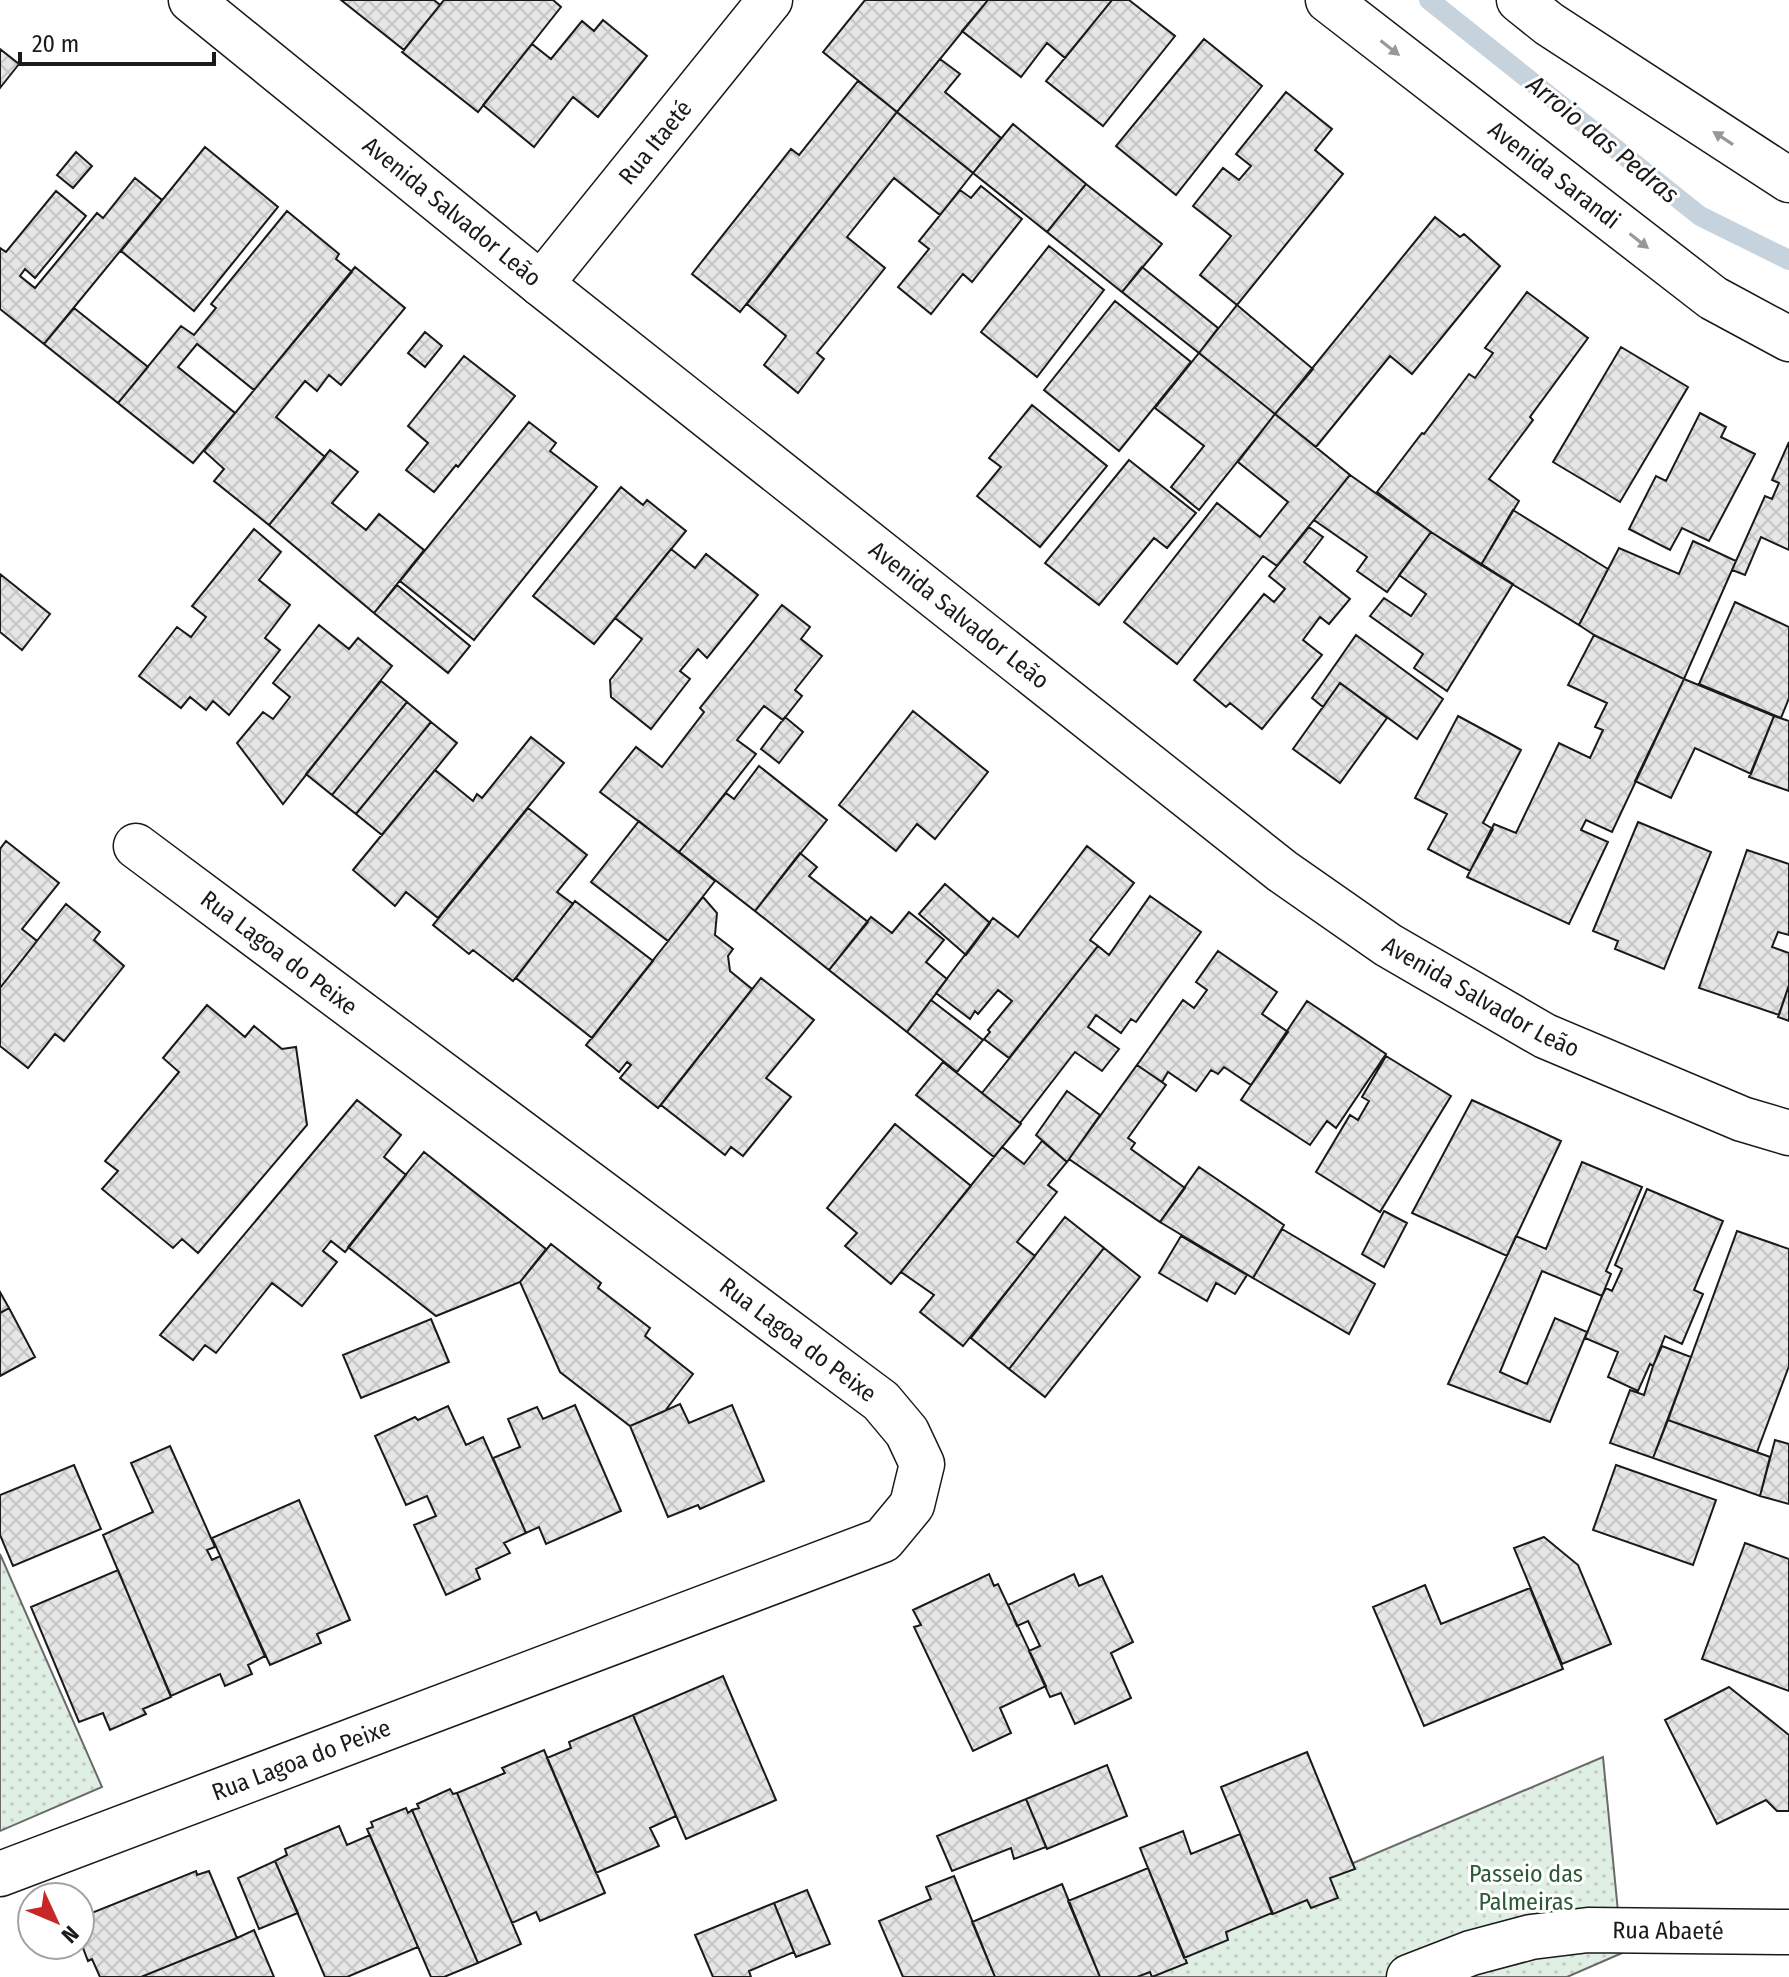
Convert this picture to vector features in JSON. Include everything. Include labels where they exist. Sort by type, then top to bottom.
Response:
[{"type":"street","name":"Avenida Salvador Leão","points":[[191,0],[541,284],[1282,871],[1388,945],[1545,1036],[1742,1119],[1789,1133]]},
{"type":"street","name":"Rua Itaeté","points":[[541,284],[770,0]]},
{"type":"street","name":"Avenida Sarandi","points":[[1328,0],[1713,298],[1789,339]]},
{"type":"street","points":[[1519,0],[1562,32],[1789,180]]},
{"type":"street","name":"Rua Lagoa do Peixe","points":[[0,1874],[883,1540],[912,1505],[922,1464],[907,1432],[881,1401],[136,846]]},
{"type":"street","name":"Rua Abaeté","points":[[1409,1977],[1471,1953],[1531,1937],[1588,1930],[1789,1932]]},
{"type":"green space","points":[[0,1554],[102,1787],[0,1831]]},
{"type":"green space","name":"Passeio das Palmeiras","points":[[1603,1757],[1622,1953],[1567,1977],[1085,1977]]},
{"type":"building","points":[[341,0],[434,0],[440,5],[404,50]]},
{"type":"building","points":[[444,0],[553,0],[561,7],[478,112],[402,52]]},
{"type":"building","points":[[865,0],[988,0],[897,112],[823,52]]},
{"type":"building","points":[[988,0],[1112,0],[1065,58],[1047,43],[1021,77],[962,31]]},
{"type":"building","points":[[1112,0],[1129,0],[1175,36],[1103,126],[1046,81]]},
{"type":"building","points":[[603,20],[647,56],[598,117],[573,97],[534,147],[483,105],[532,44],[551,59],[582,21],[594,31]]},
{"type":"building","points":[[1204,39],[1262,86],[1176,195],[1116,146]]},
{"type":"building","points":[[0,49],[19,64],[0,88]]},
{"type":"building","points":[[940,59],[960,74],[945,92],[1001,138],[973,173],[897,112]]},
{"type":"building","points":[[858,81],[897,112],[740,312],[692,274],[791,149],[799,155]]},
{"type":"building","points":[[1286,92],[1332,129],[1315,150],[1343,174],[1237,305],[1200,275],[1231,236],[1193,206],[1223,168],[1239,180],[1251,166],[1236,154]]},
{"type":"building","points":[[897,112],[973,173],[940,215],[894,178],[847,237],[885,268],[817,353],[824,359],[798,393],[764,365],[786,336],[747,304]]},
{"type":"building","points":[[1013,124],[1086,184],[1047,232],[973,173]]},
{"type":"building","points":[[205,147],[278,207],[194,311],[121,251]]},
{"type":"building","points":[[76,152],[92,166],[73,188],[57,175]]},
{"type":"building","points":[[135,178],[162,200],[44,344],[0,309],[0,248],[6,252],[56,191],[86,216],[35,278],[25,269],[20,276],[35,288],[97,213],[103,218]]},
{"type":"building","points":[[1086,184],[1162,244],[1122,292],[1047,232]]},
{"type":"building","points":[[981,186],[1022,219],[972,282],[963,274],[931,314],[898,287],[929,249],[919,241],[960,190],[971,198]]},
{"type":"building","points":[[287,211],[339,254],[336,259],[352,272],[254,390],[197,344],[178,367],[235,413],[193,463],[118,403],[181,326],[194,335],[216,308],[211,304]]},
{"type":"building","points":[[1435,217],[1460,237],[1464,234],[1500,266],[1412,374],[1390,356],[1316,447],[1275,414]]},
{"type":"building","points":[[1049,246],[1104,290],[1037,377],[981,332]]},
{"type":"building","points":[[355,267],[405,308],[341,385],[329,375],[317,391],[305,381],[276,417],[325,457],[269,525],[214,481],[224,469],[204,451]]},
{"type":"building","points":[[1142,267],[1218,328],[1199,353],[1122,292]]},
{"type":"building","points":[[1527,292],[1588,338],[1489,479],[1519,501],[1481,565],[1377,492],[1469,374],[1475,378],[1493,353],[1485,348]]},
{"type":"building","points":[[1115,301],[1191,362],[1119,451],[1044,390]]},
{"type":"building","points":[[1237,305],[1313,369],[1275,414],[1199,353]]},
{"type":"building","points":[[74,308],[148,367],[118,403],[44,344]]},
{"type":"building","points":[[425,332],[442,346],[425,367],[408,353]]},
{"type":"building","points":[[1621,347],[1688,387],[1620,502],[1553,462]]},
{"type":"building","points":[[1199,353],[1275,414],[1199,510],[1171,487],[1204,446],[1155,408]]},
{"type":"building","points":[[464,356],[515,396],[434,492],[406,470],[428,443],[408,426]]},
{"type":"building","points":[[1032,405],[1107,466],[1040,547],[977,496],[1001,467],[989,458]]},
{"type":"building","points":[[1700,413],[1726,427],[1721,437],[1755,454],[1709,541],[1682,528],[1670,550],[1629,529],[1656,476],[1666,481]]},
{"type":"building","points":[[1275,414],[1350,475],[1277,566],[1263,556],[1177,664],[1124,622],[1217,503],[1260,537],[1288,502],[1238,462]]},
{"type":"building","points":[[529,422],[556,443],[550,451],[597,487],[474,640],[400,581]]},
{"type":"building","points":[[1789,442],[1789,550],[1761,537],[1745,575],[1732,570],[1765,496],[1772,499],[1779,483],[1772,480]]},
{"type":"building","points":[[330,450],[358,472],[332,503],[366,530],[379,514],[424,550],[374,613],[269,525]]},
{"type":"building","points":[[1129,460],[1196,513],[1167,548],[1154,538],[1099,605],[1045,563]]},
{"type":"building","points":[[1350,475],[1431,532],[1387,592],[1357,571],[1367,557],[1314,520]]},
{"type":"building","points":[[621,487],[643,505],[647,500],[686,531],[594,644],[533,596]]},
{"type":"building","points":[[1513,510],[1608,569],[1579,625],[1481,565]]},
{"type":"building","points":[[1309,527],[1323,537],[1304,562],[1350,599],[1329,624],[1320,617],[1303,640],[1322,655],[1262,729],[1230,703],[1226,707],[1194,680],[1264,594],[1274,602],[1285,589],[1269,576]]},
{"type":"building","points":[[254,529],[281,552],[259,580],[290,605],[265,638],[280,650],[229,715],[213,701],[206,710],[190,697],[181,708],[139,676],[177,627],[191,637],[206,617],[192,606]]},
{"type":"building","points":[[1431,532],[1513,584],[1447,691],[1414,668],[1423,654],[1370,616],[1384,598],[1411,616],[1426,594],[1399,575]]},
{"type":"building","points":[[1693,541],[1736,561],[1684,679],[1579,625],[1619,548],[1679,574]]},
{"type":"building","points":[[671,549],[695,568],[706,554],[758,595],[707,658],[698,649],[680,671],[690,679],[651,729],[611,697],[610,680],[642,639],[615,618]]},
{"type":"building","points":[[0,574],[50,614],[22,650],[0,632]]},
{"type":"building","points":[[397,585],[470,646],[448,673],[374,613]]},
{"type":"building","points":[[1735,602],[1789,627],[1789,698],[1781,718],[1699,684]]},
{"type":"building","points":[[782,605],[810,627],[801,639],[822,656],[795,690],[802,696],[783,720],[764,706],[737,740],[756,754],[679,852],[600,792],[636,747],[662,767],[704,712],[700,708]]},
{"type":"building","points":[[319,625],[349,649],[358,638],[392,666],[283,804],[237,743],[263,712],[273,719],[290,697],[273,683]]},
{"type":"building","points":[[1356,635],[1443,699],[1417,739],[1340,683],[1323,707],[1312,698]]},
{"type":"building","points":[[1594,635],[1684,679],[1612,832],[1586,820],[1581,830],[1608,842],[1569,924],[1467,877],[1494,824],[1516,833],[1559,743],[1590,758],[1603,730],[1595,727],[1607,703],[1568,685]]},
{"type":"building","points":[[1684,679],[1774,716],[1751,774],[1695,748],[1671,798],[1635,781]]},
{"type":"building","points":[[381,681],[407,702],[332,795],[306,774]]},
{"type":"building","points":[[1340,683],[1387,718],[1340,783],[1293,749]]},
{"type":"building","points":[[407,702],[431,722],[356,814],[332,795]]},
{"type":"building","points":[[913,711],[988,772],[935,839],[917,824],[896,851],[839,805]]},
{"type":"building","points":[[1458,716],[1521,750],[1483,823],[1493,829],[1470,871],[1428,849],[1447,814],[1415,798]]},
{"type":"building","points":[[1774,716],[1789,721],[1789,791],[1749,777]]},
{"type":"building","points":[[785,717],[803,732],[779,763],[761,749]]},
{"type":"building","points":[[431,722],[457,743],[382,835],[356,814]]},
{"type":"building","points":[[531,737],[564,763],[438,918],[406,892],[395,906],[353,870],[435,770],[473,801],[477,794],[482,798]]},
{"type":"building","points":[[759,766],[827,820],[755,911],[679,852],[726,793],[734,799]]},
{"type":"building","points":[[528,808],[587,855],[557,892],[573,904],[513,981],[473,950],[469,954],[433,925]]},
{"type":"building","points":[[639,821],[715,881],[668,941],[591,882]]},
{"type":"building","points":[[1638,822],[1711,852],[1664,969],[1615,949],[1618,941],[1593,931]]},
{"type":"building","points":[[6,841],[59,883],[22,929],[37,941],[0,988],[0,849]]},
{"type":"building","points":[[1087,846],[1134,883],[1090,940],[1098,946],[1009,1058],[984,1039],[1012,1001],[998,990],[970,1019],[936,993],[993,918],[1018,937]]},
{"type":"building","points":[[1747,850],[1789,864],[1789,935],[1778,932],[1772,947],[1789,953],[1789,985],[1779,1015],[1699,988]]},
{"type":"building","points":[[800,853],[817,867],[809,876],[868,922],[829,970],[755,911]]},
{"type":"building","points":[[945,884],[990,923],[966,955],[919,914]]},
{"type":"building","points":[[1150,896],[1201,932],[1136,1022],[1131,1019],[1121,1033],[1096,1015],[1088,1027],[1119,1049],[1102,1071],[1075,1052],[1020,1123],[982,1093],[1098,946],[1109,955]]},
{"type":"building","points":[[703,897],[717,913],[715,935],[733,949],[728,956],[730,971],[752,989],[658,1108],[620,1078],[631,1065],[627,1062],[619,1072],[586,1045]]},
{"type":"building","points":[[575,901],[653,961],[592,1038],[516,978]]},
{"type":"building","points":[[66,904],[100,932],[94,940],[124,966],[64,1041],[55,1034],[28,1068],[0,1046],[0,988]]},
{"type":"building","points":[[909,912],[944,940],[926,962],[947,979],[907,1032],[829,970],[871,917],[892,933]]},
{"type":"building","points":[[1218,951],[1277,992],[1262,1014],[1288,1032],[1251,1085],[1224,1067],[1218,1074],[1211,1070],[1196,1091],[1168,1072],[1162,1082],[1137,1065],[1183,1000],[1194,1008],[1207,990],[1196,982]]},
{"type":"building","points":[[761,978],[814,1020],[766,1078],[791,1097],[743,1156],[731,1147],[725,1155],[661,1105]]},
{"type":"building","points":[[1789,985],[1789,1021],[1778,1017]]},
{"type":"building","points":[[931,1000],[983,1040],[957,1072],[907,1032]]},
{"type":"building","points":[[1307,1001],[1386,1054],[1336,1128],[1327,1121],[1310,1145],[1241,1100]]},
{"type":"building","points":[[207,1005],[245,1037],[254,1026],[282,1049],[296,1047],[307,1125],[198,1253],[182,1239],[173,1248],[102,1189],[118,1171],[105,1161],[179,1072],[163,1058]]},
{"type":"building","points":[[1386,1056],[1451,1096],[1380,1212],[1316,1172],[1350,1115],[1358,1120],[1369,1101],[1362,1097]]},
{"type":"building","points":[[943,1062],[1021,1124],[994,1157],[916,1095]]},
{"type":"building","points":[[1137,1065],[1166,1085],[1128,1138],[1135,1143],[1131,1149],[1185,1188],[1160,1222],[1069,1159]]},
{"type":"building","points":[[1067,1091],[1100,1115],[1067,1162],[1036,1135]]},
{"type":"building","points":[[357,1100],[401,1135],[384,1157],[406,1175],[345,1252],[331,1241],[323,1251],[337,1262],[302,1306],[272,1283],[216,1353],[205,1345],[193,1360],[160,1335]]},
{"type":"building","points":[[1472,1100],[1561,1141],[1507,1256],[1412,1213]]},
{"type":"building","points":[[895,1124],[971,1186],[891,1284],[845,1246],[857,1233],[827,1208]]},
{"type":"building","points":[[1042,1141],[1067,1162],[1048,1185],[1057,1192],[1017,1242],[1035,1256],[963,1346],[920,1312],[934,1295],[901,1272],[1002,1147],[1024,1164]]},
{"type":"building","points":[[424,1152],[546,1249],[520,1282],[436,1316],[348,1247]]},
{"type":"building","points":[[1582,1162],[1642,1187],[1606,1271],[1611,1274],[1602,1296],[1542,1271],[1500,1372],[1527,1384],[1555,1318],[1587,1332],[1550,1422],[1448,1384],[1516,1236],[1546,1249]]},
{"type":"building","points":[[1199,1167],[1284,1225],[1253,1278],[1160,1222]]},
{"type":"building","points":[[1647,1189],[1723,1221],[1694,1290],[1703,1294],[1682,1344],[1665,1336],[1653,1366],[1650,1364],[1638,1391],[1608,1377],[1618,1352],[1585,1338],[1606,1288],[1612,1291],[1622,1269],[1615,1265]]},
{"type":"building","points":[[1384,1211],[1407,1223],[1384,1267],[1362,1254]]},
{"type":"building","points":[[1065,1217],[1104,1248],[1009,1369],[971,1338]]},
{"type":"building","points":[[1282,1229],[1375,1284],[1349,1334],[1253,1278]]},
{"type":"building","points":[[1737,1231],[1789,1249],[1789,1366],[1757,1452],[1668,1420]]},
{"type":"building","points":[[1181,1236],[1247,1275],[1235,1294],[1216,1283],[1207,1301],[1159,1273]]},
{"type":"building","points":[[551,1244],[601,1283],[598,1288],[650,1328],[645,1336],[693,1374],[665,1411],[630,1426],[560,1372],[520,1282]]},
{"type":"building","points":[[1104,1248],[1140,1277],[1045,1397],[1009,1369]]},
{"type":"building","points":[[0,1292],[9,1308],[0,1313]]},
{"type":"building","points":[[9,1308],[35,1357],[0,1376],[0,1313]]},
{"type":"building","points":[[431,1319],[449,1362],[361,1398],[343,1355]]},
{"type":"building","points":[[1662,1346],[1691,1357],[1653,1458],[1610,1443],[1630,1390],[1644,1395]]},
{"type":"building","points":[[680,1404],[689,1423],[732,1405],[764,1481],[700,1509],[698,1505],[668,1517],[630,1426]]},
{"type":"building","points":[[575,1405],[621,1511],[546,1544],[539,1527],[526,1533],[493,1458],[520,1447],[508,1419],[537,1407],[543,1419]]},
{"type":"building","points":[[448,1406],[466,1445],[483,1437],[526,1533],[504,1543],[510,1553],[476,1569],[480,1579],[446,1595],[414,1525],[436,1516],[427,1496],[406,1505],[375,1436]]},
{"type":"building","points":[[1668,1420],[1770,1457],[1760,1496],[1653,1458]]},
{"type":"building","points":[[1775,1440],[1789,1444],[1789,1504],[1760,1496]]},
{"type":"building","points":[[170,1446],[215,1547],[207,1550],[212,1560],[220,1556],[265,1656],[248,1665],[252,1674],[225,1686],[220,1674],[171,1696],[103,1535],[153,1512],[131,1463]]},
{"type":"building","points":[[74,1465],[101,1529],[13,1566],[0,1535],[0,1495]]},
{"type":"building","points":[[1616,1465],[1716,1500],[1693,1565],[1593,1530]]},
{"type":"building","points":[[299,1500],[350,1620],[317,1634],[321,1643],[270,1665],[212,1538]]},
{"type":"building","points":[[1544,1537],[1578,1565],[1611,1644],[1562,1664],[1514,1548]]},
{"type":"building","points":[[1745,1543],[1789,1559],[1789,1691],[1702,1659]]},
{"type":"building","points":[[118,1570],[171,1697],[143,1709],[146,1714],[110,1730],[103,1713],[79,1722],[31,1607]]},
{"type":"building","points":[[989,1574],[994,1586],[998,1584],[1046,1686],[1000,1708],[1011,1733],[973,1751],[914,1627],[921,1625],[913,1610]]},
{"type":"building","points":[[1074,1574],[1079,1586],[1102,1576],[1133,1642],[1111,1653],[1131,1698],[1075,1724],[1061,1693],[1050,1697],[1029,1651],[1040,1646],[1028,1621],[1017,1626],[1008,1605]]},
{"type":"building","points":[[1425,1585],[1441,1624],[1530,1588],[1563,1669],[1424,1726],[1373,1607]]},
{"type":"building","points":[[723,1676],[776,1800],[686,1839],[633,1715]]},
{"type":"building","points":[[1729,1687],[1789,1735],[1789,1811],[1777,1811],[1766,1800],[1717,1824],[1665,1720]]},
{"type":"building","points":[[633,1715],[676,1816],[650,1828],[659,1846],[596,1873],[547,1758],[571,1748],[569,1742]]},
{"type":"building","points":[[544,1750],[605,1893],[540,1921],[536,1912],[512,1923],[457,1793],[505,1773],[502,1768]]},
{"type":"building","points":[[1307,1752],[1355,1869],[1330,1878],[1338,1898],[1311,1908],[1307,1900],[1273,1914],[1221,1787]]},
{"type":"building","points":[[1107,1765],[1127,1816],[1047,1849],[1026,1799]]},
{"type":"building","points":[[450,1789],[453,1794],[457,1793],[521,1944],[478,1963],[412,1810],[419,1808],[417,1804]]},
{"type":"building","points":[[1026,1799],[1046,1847],[1014,1859],[1011,1848],[952,1871],[937,1836]]},
{"type":"building","points":[[406,1808],[408,1813],[412,1810],[478,1963],[444,1977],[431,1977],[367,1829],[373,1827],[371,1822]]},
{"type":"building","points":[[339,1826],[347,1845],[370,1835],[418,1947],[347,1977],[325,1977],[275,1861],[287,1855],[285,1849]]},
{"type":"building","points":[[1183,1831],[1191,1854],[1240,1834],[1272,1913],[1226,1932],[1228,1940],[1184,1958],[1140,1848]]},
{"type":"building","points":[[275,1861],[298,1913],[259,1929],[238,1878]]},
{"type":"building","points":[[1148,1868],[1187,1963],[1152,1977],[1150,1972],[1137,1977],[1100,1977],[1068,1901]]},
{"type":"building","points":[[196,1871],[197,1875],[209,1871],[237,1938],[141,1977],[100,1977],[93,1961],[96,1961],[96,1911]]},
{"type":"building","points":[[954,1876],[995,1977],[903,1977],[879,1921],[931,1899],[926,1887]]},
{"type":"building","points":[[1062,1884],[1100,1977],[995,1977],[972,1922]]},
{"type":"building","points":[[807,1890],[830,1944],[796,1957],[774,1903]]},
{"type":"building","points":[[774,1903],[794,1952],[749,1971],[751,1977],[713,1977],[695,1935]]},
{"type":"building","points":[[254,1930],[274,1977],[141,1977],[237,1938]]},
{"type":"waterway","name":"Arroio das Pedras","points":[[1429,0],[1700,216],[1789,260]]}]
